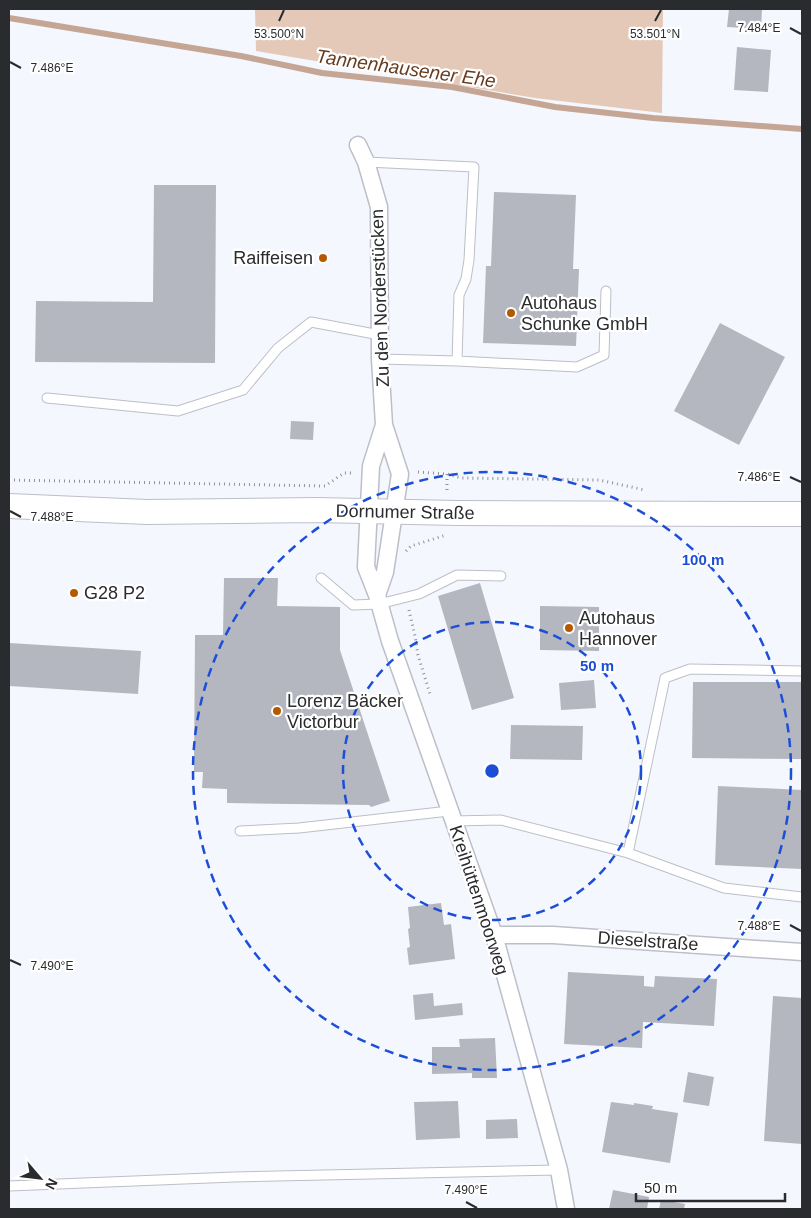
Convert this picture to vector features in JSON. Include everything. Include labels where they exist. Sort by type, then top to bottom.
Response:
[{"type":"main road","name":"Dornumer Straße","points":[[9,506],[147,512],[370,511],[802,514]]},
{"type":"street","name":"Zu den Norderstücken","points":[[358,145],[366,162],[379,208],[380,359],[384,425],[400,474],[393,512]]},
{"type":"street","name":"Zu den Norderstücken","points":[[370,511],[371,466],[384,425]]},
{"type":"street","name":"Kreihüttenmoorweg","points":[[370,511],[366,567],[390,641],[494,936],[559,1170],[566,1209]]},
{"type":"street","points":[[378,600],[385,572],[393,512]]},
{"type":"street","name":"Dieselstraße","points":[[494,936],[553,935],[802,952]]},
{"type":"lane","points":[[366,162],[474,167],[469,260],[466,279],[459,295],[457,362]]},
{"type":"lane","points":[[380,359],[577,367],[604,355],[606,291]]},
{"type":"lane","points":[[47,398],[178,411],[244,390],[278,348],[311,322],[380,335]]},
{"type":"lane","points":[[321,578],[353,605],[419,594],[457,575],[501,576]]},
{"type":"lane","points":[[628,853],[664,678],[690,669],[802,671]]},
{"type":"lane","points":[[240,831],[451,816],[501,820],[628,853],[724,888],[802,896]]},
{"type":"lane","points":[[9,1186],[234,1177],[559,1170]]},
{"type":"path","points":[[400,474],[419,472],[447,474],[461,478],[599,480],[653,492]]},
{"type":"path","points":[[9,480],[325,486],[344,473],[371,474]]},
{"type":"path","points":[[404,553],[411,546],[447,535],[447,474]]},
{"type":"path","points":[[406,597],[418,655],[432,701]]},
{"type":"shaded area","points":[[255,9],[663,9],[662,113],[535,98],[256,51]]},
{"type":"building","points":[[729,9],[762,9],[761,29],[727,27]]},
{"type":"building","points":[[737,47],[771,50],[768,92],[734,90]]},
{"type":"building","points":[[154,185],[216,185],[215,363],[35,362],[36,301],[153,302]]},
{"type":"building","points":[[494,192],[576,195],[573,269],[579,269],[576,346],[483,343],[486,266],[491,266]]},
{"type":"building","points":[[720,323],[785,357],[739,445],[674,411]]},
{"type":"building","points":[[291,421],[314,422],[313,440],[290,439]]},
{"type":"building","name":"Lorenz Bäcker Victorbur","points":[[224,578],[278,578],[277,606],[340,607],[340,650],[390,801],[371,807],[369,805],[227,803],[227,789],[202,788],[203,772],[194,772],[195,635],[223,635]]},
{"type":"building","points":[[480,583],[514,698],[472,710],[438,596]]},
{"type":"building","name":"Autohaus Hannover","points":[[540,606],[599,607],[599,651],[540,650]]},
{"type":"building","points":[[9,643],[141,651],[138,694],[9,686]]},
{"type":"building","points":[[594,680],[596,708],[561,710],[559,683]]},
{"type":"building","points":[[693,682],[802,682],[802,759],[692,758]]},
{"type":"building","points":[[511,725],[583,726],[582,760],[510,759]]},
{"type":"building","points":[[718,786],[802,790],[802,869],[715,865]]},
{"type":"building","points":[[441,903],[444,925],[451,924],[455,959],[409,965],[407,948],[410,947],[408,907]]},
{"type":"building","points":[[568,972],[644,976],[644,986],[654,987],[655,976],[717,979],[714,1026],[643,1022],[642,1048],[564,1044]]},
{"type":"building","points":[[433,993],[434,1006],[462,1003],[463,1015],[415,1020],[413,995]]},
{"type":"building","points":[[773,996],[802,998],[802,1144],[764,1141]]},
{"type":"building","points":[[495,1038],[497,1078],[472,1078],[472,1073],[432,1074],[432,1047],[460,1047],[459,1039]]},
{"type":"building","points":[[688,1072],[714,1077],[709,1106],[683,1102]]},
{"type":"building","points":[[458,1101],[460,1138],[416,1140],[414,1102]]},
{"type":"building","points":[[611,1102],[653,1106],[652,1109],[678,1113],[670,1163],[602,1152]]},
{"type":"building","points":[[517,1119],[518,1138],[486,1139],[486,1120]]},
{"type":"building","points":[[613,1190],[649,1197],[647,1209],[609,1209]]},
{"type":"building","points":[[661,1200],[685,1204],[684,1209],[659,1209]]},
{"type":"waterway","name":"Tannenhausener Ehe","points":[[9,18],[241,56],[322,73],[452,87],[555,107],[653,118],[802,129]]},
{"type":"place","name":"Raiffeisen","points":[[323,258]]},
{"type":"place","name":"Autohaus Schunke GmbH","points":[[511,313]]},
{"type":"place","name":"G28 P2","points":[[74,593]]},
{"type":"place","name":"Autohaus Hannover","points":[[569,628]]},
{"type":"place","name":"Lorenz Bäcker Victorbur","points":[[277,711]]}]
